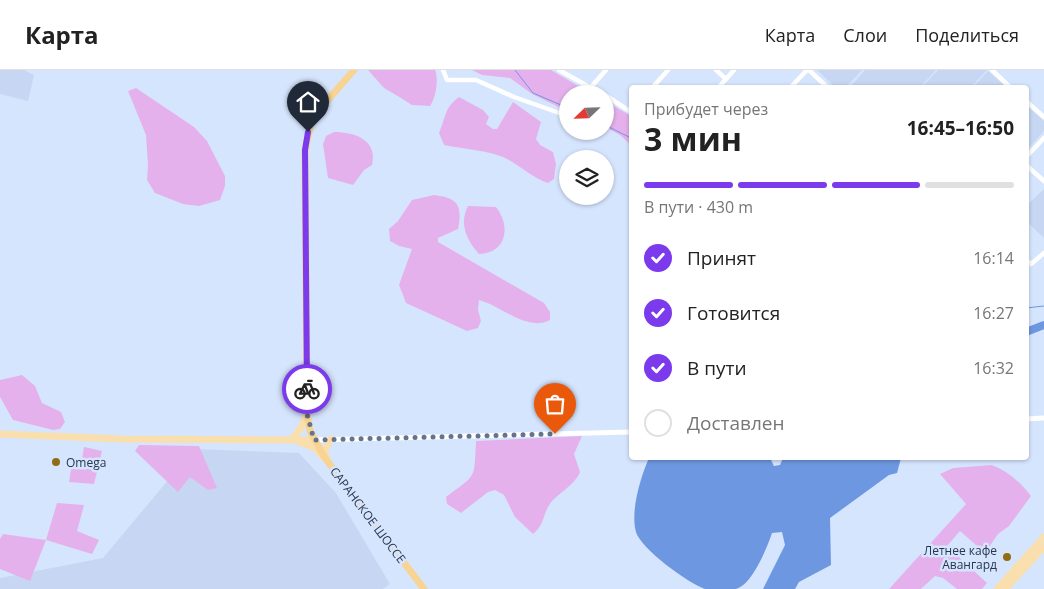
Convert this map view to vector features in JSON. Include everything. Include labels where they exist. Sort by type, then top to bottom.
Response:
[{"type":"highway","name":"САРАНСКОЕ ШОССЕ","points":[[354,70],[326,99],[312,118],[305,150],[307,414],[314,440],[325,458],[424,589]]},
{"type":"main road","points":[[291,440],[302,428],[307,414]]},
{"type":"main road","points":[[0,434],[122,440],[314,440]]},
{"type":"main road","points":[[330,465],[324,451],[331,439]]},
{"type":"main road","points":[[291,440],[315,448],[325,458]]},
{"type":"main road","points":[[1005,589],[1044,537]]},
{"type":"main road","points":[[997,589],[1044,547]]},
{"type":"street","points":[[443,70],[447,80],[476,80],[521,100],[559,113]]},
{"type":"street","points":[[559,70],[587,85]]},
{"type":"street","points":[[593,85],[606,70]]},
{"type":"street","points":[[655,85],[668,70]]},
{"type":"street","points":[[716,70],[726,79]]},
{"type":"street","points":[[721,85],[734,70]]},
{"type":"street","points":[[793,85],[808,70],[825,85]]},
{"type":"street","points":[[992,70],[1008,85]]},
{"type":"street","points":[[614,101],[629,110]]},
{"type":"street","points":[[1029,104],[1044,117]]},
{"type":"street","points":[[1029,154],[1044,138]]},
{"type":"street","points":[[1029,168],[1044,181]]},
{"type":"street","points":[[1029,262],[1031,264],[1044,254]]},
{"type":"street","points":[[1029,419],[1044,418]]},
{"type":"street","points":[[314,440],[629,432]]},
{"type":"shaded area","points":[[0,70],[24,70],[34,75],[28,101],[0,94]]},
{"type":"shaded area","points":[[368,70],[435,70],[437,83],[432,103],[430,106],[412,105],[384,88]]},
{"type":"shaded area","points":[[472,70],[551,70],[577,85],[559,85],[559,107],[532,94],[510,78],[482,75]]},
{"type":"shaded area","points":[[817,70],[862,70],[848,85],[833,85]]},
{"type":"shaded area","points":[[865,70],[936,70],[922,85],[852,85]]},
{"type":"shaded area","points":[[938,70],[987,70],[973,85],[924,85]]},
{"type":"shaded area","points":[[988,71],[1004,85],[975,85]]},
{"type":"shaded area","points":[[136,88],[194,127],[207,141],[225,176],[225,186],[220,200],[199,206],[183,204],[155,193],[147,180],[146,135],[128,91]]},
{"type":"shaded area","points":[[459,97],[483,110],[489,117],[486,124],[493,129],[497,129],[513,102],[541,122],[536,139],[540,145],[553,152],[556,164],[554,179],[548,183],[542,181],[503,157],[482,151],[444,145],[439,133],[448,109]]},
{"type":"shaded area","points":[[614,106],[629,115],[629,143],[614,132]]},
{"type":"shaded area","points":[[1029,108],[1044,121],[1044,131],[1029,148]]},
{"type":"shaded area","points":[[334,132],[357,136],[363,139],[372,149],[372,165],[364,170],[353,185],[328,178],[323,144],[326,136]]},
{"type":"shaded area","points":[[1044,189],[1044,238],[1029,224],[1029,203]]},
{"type":"shaded area","points":[[434,195],[453,200],[459,208],[460,214],[458,229],[438,238],[438,242],[544,303],[550,312],[550,320],[541,323],[523,321],[479,300],[478,310],[481,321],[478,328],[467,331],[406,303],[399,285],[412,249],[399,246],[390,241],[389,229],[398,221],[412,200]]},
{"type":"shaded area","points":[[468,206],[496,207],[501,214],[504,222],[504,237],[496,249],[479,254],[467,237],[464,219]]},
{"type":"shaded area","points":[[22,375],[35,386],[42,403],[61,412],[65,422],[60,429],[53,430],[13,420],[0,397],[0,380]]},
{"type":"shaded area","points":[[582,436],[574,454],[580,472],[574,482],[551,502],[541,525],[533,534],[515,517],[504,495],[495,490],[488,492],[461,513],[447,504],[446,497],[472,475],[475,463],[476,441]]},
{"type":"shaded area","points":[[139,445],[199,446],[217,488],[208,490],[190,477],[178,492],[135,451]]},
{"type":"shaded area","points":[[84,447],[102,451],[94,484],[69,482],[72,463],[82,459]]},
{"type":"shaded area","points":[[194,449],[299,453],[336,493],[390,584],[383,589],[0,589],[0,578],[103,558]]},
{"type":"shaded area","points":[[991,465],[1003,470],[1023,486],[1031,496],[1009,526],[998,534],[985,553],[960,531],[947,546],[987,583],[982,589],[957,589],[943,578],[935,576],[921,589],[889,589],[966,504],[940,474],[953,468]]},
{"type":"shaded area","points":[[57,503],[84,505],[77,531],[99,540],[92,554],[46,540]]},
{"type":"shaded area","points":[[3,534],[46,540],[30,581],[0,569],[0,539]]},
{"type":"water","points":[[648,460],[771,460],[774,466],[780,465],[782,460],[900,460],[897,473],[889,475],[830,518],[831,565],[799,582],[795,589],[763,589],[785,545],[782,532],[772,533],[767,548],[748,581],[736,589],[705,589],[697,586],[666,565],[646,547],[636,532],[635,504]]},
{"type":"waterway","points":[[515,70],[533,93],[559,104]]},
{"type":"waterway","points":[[614,130],[629,137]]},
{"type":"waterway","points":[[1029,308],[1044,306]]},
{"type":"waterway","points":[[1029,331],[1044,325]]},
{"type":"way so far","points":[[307,389],[307,414],[310,431],[314,440],[555,434]]},
{"type":"place","name":"Omega","points":[[56,462]]},
{"type":"place","name":"Летнее кафе Авангард","points":[[1007,557]]},
{"type":"route","points":[[307,389],[305,150],[308,132]]}]
